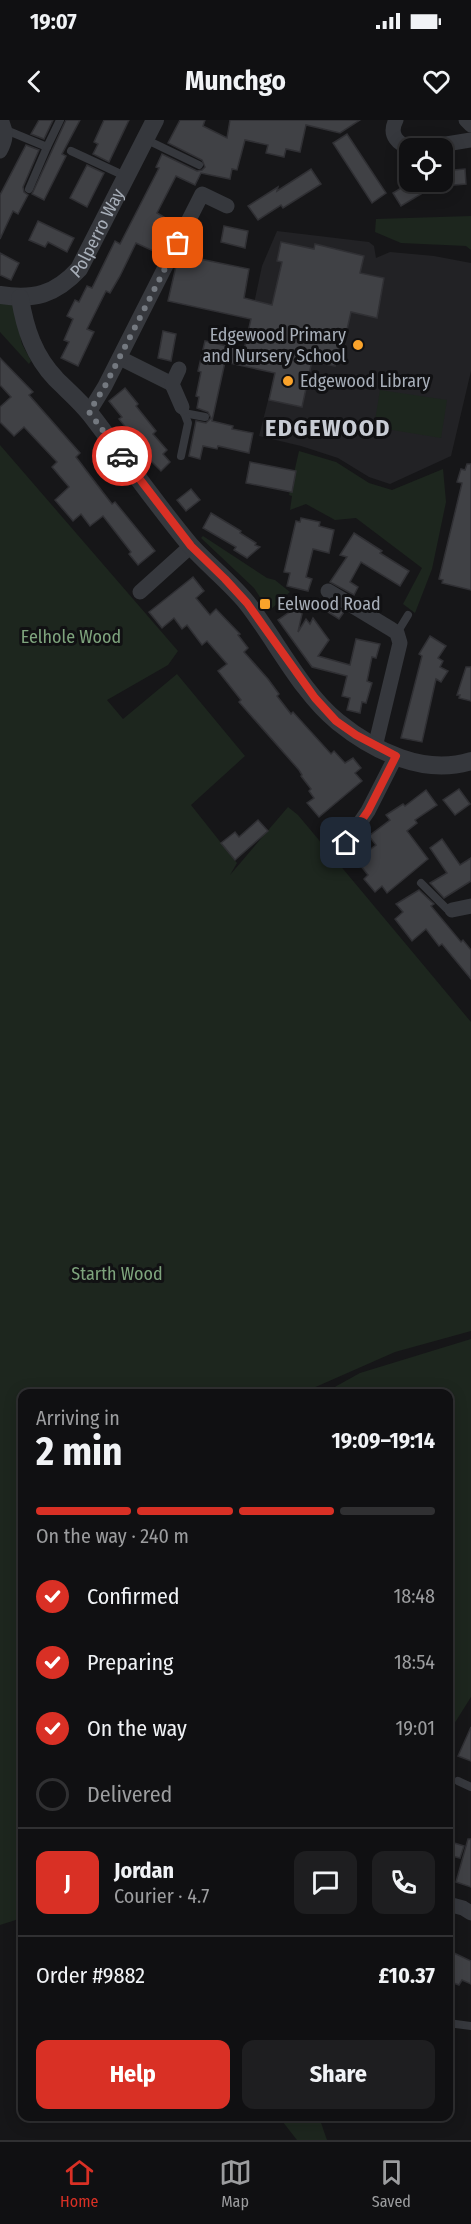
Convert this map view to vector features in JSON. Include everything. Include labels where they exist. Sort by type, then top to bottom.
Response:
[{"type":"street","name":"Polperro Way","points":[[0,295],[20,298],[41,295],[55,290],[69,280],[78,269],[155,120]]},
{"type":"street","points":[[396,120],[393,125],[393,135],[399,143]]},
{"type":"street","points":[[466,120],[471,125]]},
{"type":"street","points":[[0,152],[5,141],[4,125]]},
{"type":"street","points":[[453,143],[471,140]]},
{"type":"street","points":[[89,412],[120,358],[202,194],[227,206]]},
{"type":"street","points":[[20,298],[31,343],[40,359],[54,377],[89,412],[191,546],[247,603],[315,698],[336,721],[375,747],[414,763],[447,766],[471,761]]},
{"type":"street","points":[[120,358],[172,384],[183,410]]},
{"type":"street","points":[[172,384],[178,369]]},
{"type":"street","points":[[140,592],[191,546]]},
{"type":"street","points":[[328,591],[397,633],[400,643],[375,747]]},
{"type":"street","points":[[346,843],[368,811],[396,756]]},
{"type":"street","points":[[452,910],[471,906]]},
{"type":"street","points":[[453,1905],[471,1913]]},
{"type":"lane","points":[[28,189],[60,120]]},
{"type":"lane","points":[[4,125],[47,147]]},
{"type":"lane","points":[[145,139],[199,165]]},
{"type":"lane","points":[[71,151],[126,176]]},
{"type":"lane","points":[[183,410],[205,417]]},
{"type":"lane","points":[[181,456],[188,423],[183,410]]},
{"type":"lane","points":[[397,633],[408,615]]},
{"type":"lane","points":[[421,883],[447,909],[452,910]]},
{"type":"lane","points":[[458,1781],[471,1787]]},
{"type":"lane","points":[[453,2024],[471,2026]]},
{"type":"shaded area","name":"Edgewood Primary and Nursery School","points":[[277,231],[369,242],[374,246],[376,258],[390,252],[434,256],[471,263],[471,371],[451,456],[390,484],[369,477],[338,458],[259,436],[275,373],[249,327],[262,266]]},
{"type":"green space","points":[[471,216],[471,250],[466,246],[401,243],[375,232],[376,219]]},
{"type":"green space","points":[[0,303],[13,304],[22,344],[31,361],[29,364],[0,332]]},
{"type":"green space","points":[[380,390],[447,400],[441,438],[374,427]]},
{"type":"green space","points":[[0,445],[178,651],[168,665],[107,700],[123,719],[177,674],[245,756],[191,805],[237,863],[230,875],[288,807],[298,815],[471,1022],[471,1331],[395,1352],[311,1389],[18,1389],[18,1919],[0,1925]]},
{"type":"green space","points":[[299,451],[336,462],[369,483],[392,490],[443,469],[446,502],[432,569],[415,613],[403,604],[422,568],[356,518],[335,520],[306,504],[290,510],[292,496],[289,495]]},
{"type":"green space","points":[[203,536],[267,578],[275,580],[290,592],[269,611],[254,588],[201,538]]},
{"type":"green space","points":[[471,1339],[471,1697],[453,1726],[453,1389],[331,1389],[360,1373]]},
{"type":"green space","points":[[282,2121],[320,2121],[327,2140],[297,2140]]},
{"type":"building","points":[[39,120],[53,120],[44,139],[31,134]]},
{"type":"building","points":[[66,120],[80,120],[62,154],[66,156],[44,200],[32,194]]},
{"type":"building","points":[[104,120],[129,120],[109,162],[93,154],[98,144],[94,142]]},
{"type":"building","points":[[180,120],[205,120],[203,126],[227,138],[230,120],[360,120],[340,133],[306,125],[300,152],[286,149],[284,157],[266,153],[268,145],[245,140],[237,170],[232,169],[230,179],[201,173],[195,185],[176,176],[157,213],[164,217],[161,223],[172,228],[160,254],[136,243],[120,276],[110,293],[106,291],[87,329],[94,332],[78,366],[61,358],[69,342],[64,340],[73,319],[67,316],[75,300],[79,302],[87,286],[92,288],[115,241],[120,244],[159,168],[156,167],[162,154],[197,171],[205,167],[202,160],[168,143]]},
{"type":"building","points":[[347,134],[386,193],[372,203],[333,143]]},
{"type":"building","points":[[26,145],[39,150],[23,187],[24,192],[28,195],[18,214],[13,211],[0,239],[0,195]]},
{"type":"building","points":[[87,165],[104,173],[87,207],[70,198]]},
{"type":"building","points":[[311,169],[321,184],[283,208],[281,205],[258,220],[248,206]]},
{"type":"building","points":[[465,169],[466,184],[453,185],[453,170]]},
{"type":"building","points":[[399,189],[399,192],[424,192],[401,206],[393,193]]},
{"type":"building","points":[[38,221],[74,238],[67,252],[48,242],[45,247],[29,240]]},
{"type":"building","points":[[224,226],[248,231],[245,248],[221,242]]},
{"type":"building","points":[[281,242],[314,249],[315,244],[364,256],[360,273],[384,278],[377,318],[351,312],[344,343],[340,342],[335,366],[312,361],[302,407],[269,400],[275,373],[225,362],[212,421],[233,426],[232,429],[253,433],[249,453],[218,446],[217,449],[203,446],[200,459],[189,456],[196,421],[206,423],[211,418],[208,412],[197,408],[199,397],[196,396],[201,372],[198,371],[205,341],[244,350],[251,319],[168,301],[176,266],[179,261],[183,264],[185,256],[249,269],[244,298],[272,305],[282,262],[277,261]]},
{"type":"building","points":[[0,253],[19,263],[11,280],[0,275]]},
{"type":"building","points":[[163,331],[176,334],[171,361],[158,358]]},
{"type":"building","points":[[0,358],[33,392],[29,395],[80,453],[76,457],[105,495],[112,504],[115,502],[155,551],[138,565],[129,554],[131,552],[103,516],[90,526],[81,514],[73,521],[55,500],[69,487],[52,467],[57,462],[24,427],[14,436],[0,422],[0,407],[11,397],[0,385]]},
{"type":"building","points":[[125,388],[156,431],[153,434],[167,450],[163,454],[170,462],[161,471],[137,447],[140,445],[119,419],[122,417],[109,401]]},
{"type":"building","points":[[250,462],[296,471],[292,492],[246,483]]},
{"type":"building","points":[[467,464],[471,464],[471,590],[442,583],[443,580],[439,579],[462,483],[457,482],[461,469],[465,470]]},
{"type":"building","points":[[191,489],[200,500],[186,511],[177,500]]},
{"type":"building","points":[[211,513],[241,531],[240,533],[260,547],[247,558],[234,550],[236,547],[203,528]]},
{"type":"building","points":[[301,518],[320,522],[319,526],[334,530],[329,553],[313,549],[306,577],[312,579],[308,591],[287,586],[290,573],[284,572],[296,521],[300,522]]},
{"type":"building","points":[[354,533],[409,571],[400,586],[361,562],[350,582],[358,587],[354,595],[330,582],[347,557],[340,555]]},
{"type":"building","points":[[193,577],[204,591],[196,598],[210,615],[216,609],[240,634],[238,635],[248,648],[244,652],[268,679],[279,694],[277,696],[291,714],[293,712],[331,754],[334,751],[345,763],[353,758],[361,768],[355,773],[362,781],[319,817],[307,803],[314,798],[299,770],[239,702],[241,700],[218,671],[227,664],[207,641],[202,645],[187,625],[182,629],[174,618],[162,628],[149,612]]},
{"type":"building","points":[[325,600],[344,612],[339,619],[320,607]]},
{"type":"building","points":[[297,607],[302,614],[298,632],[306,619],[310,624],[313,618],[329,640],[318,656],[350,665],[356,639],[380,644],[376,658],[372,657],[367,681],[372,683],[366,703],[362,702],[360,713],[347,710],[350,698],[342,696],[347,676],[312,667],[278,620]]},
{"type":"building","points":[[430,636],[446,646],[438,658],[443,661],[440,667],[448,671],[441,682],[436,679],[422,742],[401,738],[422,656],[419,654]]},
{"type":"building","points":[[466,667],[471,667],[471,701],[459,698],[460,695],[457,695]]},
{"type":"building","points":[[459,789],[470,804],[455,815],[443,800]]},
{"type":"building","points":[[426,790],[437,805],[415,820],[417,823],[407,831],[428,859],[387,893],[382,886],[375,892],[364,879],[368,875],[356,860],[376,845],[369,836],[390,820],[386,815],[403,804],[405,806]]},
{"type":"building","points":[[258,820],[268,831],[235,860],[221,843],[235,832],[239,837]]},
{"type":"building","points":[[442,839],[460,865],[471,858],[471,881],[444,898],[430,883],[447,873],[430,848]]},
{"type":"building","points":[[419,890],[434,904],[431,906],[461,942],[463,940],[471,950],[471,979],[442,944],[439,946],[426,929],[412,941],[395,919],[403,912],[396,904]]},
{"type":"building","points":[[471,1727],[471,1761],[458,1756]]},
{"type":"building","points":[[468,1839],[471,1839],[471,1887],[456,1882]]},
{"type":"building","points":[[453,1843],[464,1846],[460,1858],[453,1856]]},
{"type":"building","points":[[454,1953],[471,1961],[471,1984],[462,1980],[459,1985],[453,1983]]},
{"type":"way so far","points":[[122,456],[89,412],[105,386],[178,243]]},
{"type":"place","name":"Edgewood Primary and Nursery School","points":[[358,345]]},
{"type":"place","name":"Edgewood Library","points":[[288,381]]},
{"type":"place","name":"Eelwood Road","points":[[265,604]]},
{"type":"district","name":"EDGEWOOD","points":[[328,428]]},
{"type":"route","points":[[122,456],[191,546],[247,603],[315,698],[336,721],[375,747],[396,756],[368,811],[346,843]]},
{"type":"park label","name":"Eelhole Wood","points":[[71,637]]},
{"type":"park label","name":"Starth Wood","points":[[117,1274]]}]
